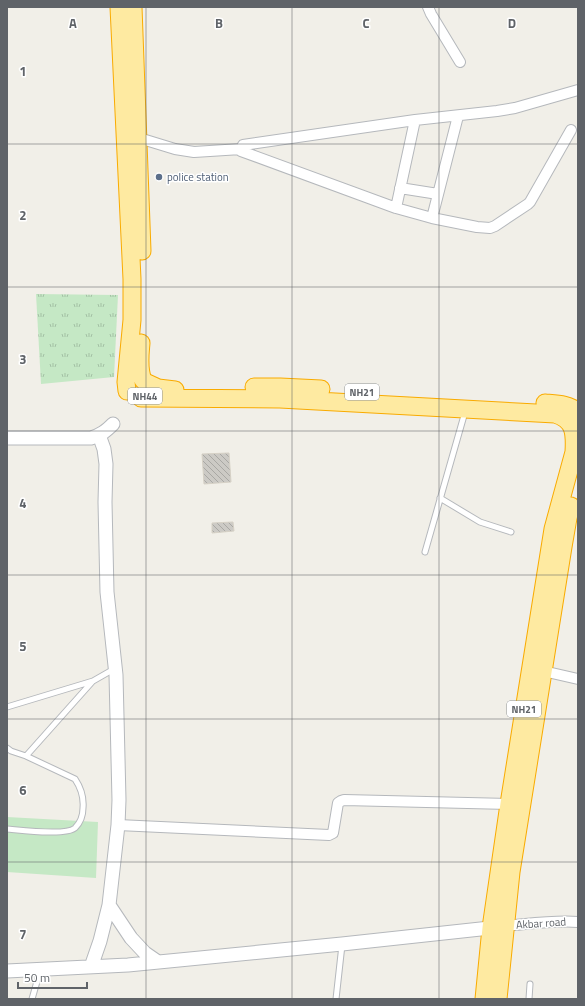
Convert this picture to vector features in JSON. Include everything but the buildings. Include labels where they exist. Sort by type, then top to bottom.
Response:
[{"type":"highway","points":[[119,7],[132,279],[132,320],[126,382],[139,388],[143,280],[139,138],[133,7]]},
{"type":"highway","name":"NH21","points":[[139,388],[158,388],[170,390],[280,387],[560,404],[570,406],[574,418],[574,452],[553,529],[509,804],[498,927],[498,999]]},
{"type":"highway","name":"NH44","points":[[139,388],[280,399],[555,414],[564,418],[574,418]]},
{"type":"highway","name":"NH21","points":[[484,999],[498,927],[511,872],[568,518],[578,477]]},
{"type":"street","points":[[428,7],[460,62]]},
{"type":"street","points":[[139,138],[175,149],[194,152],[241,149],[243,145],[415,120],[485,113],[515,108],[578,90]]},
{"type":"street","points":[[432,218],[458,116]]},
{"type":"street","points":[[396,208],[415,120]]},
{"type":"street","points":[[241,149],[244,153],[396,208],[432,218],[477,227],[490,228],[530,202],[571,130]]},
{"type":"street","points":[[400,188],[438,194]]},
{"type":"street","points":[[7,438],[91,438],[106,431],[113,424]]},
{"type":"street","points":[[91,967],[100,941],[109,905],[118,825],[119,800],[117,700],[107,592],[105,502],[106,464],[104,449],[99,435]]},
{"type":"street","points":[[543,671],[578,679]]},
{"type":"street","points":[[118,825],[329,835],[333,833],[338,803],[344,800],[509,804]]},
{"type":"street","points":[[109,905],[131,938],[146,953],[158,962]]},
{"type":"street","name":"Akbar road","points":[[498,927],[565,921],[578,922]]},
{"type":"street","points":[[7,971],[128,965],[498,927]]},
{"type":"lane","points":[[425,552],[466,409]]},
{"type":"lane","points":[[440,498],[480,522],[511,532]]},
{"type":"lane","points":[[7,708],[93,681],[115,668]]},
{"type":"lane","points":[[26,756],[93,681]]},
{"type":"lane","points":[[7,748],[11,752],[26,756],[75,779],[83,794],[82,818],[75,828],[68,831],[56,832],[7,829]]},
{"type":"lane","points":[[336,999],[342,944]]},
{"type":"lane","points":[[32,999],[40,969]]},
{"type":"lane","points":[[529,999],[530,984]]},
{"type":"green space","points":[[36,294],[118,295],[114,377],[41,384]]},
{"type":"green space","points":[[7,817],[98,822],[96,878],[7,872]]},
{"type":"place","name":"police station","points":[[159,177]]}]
